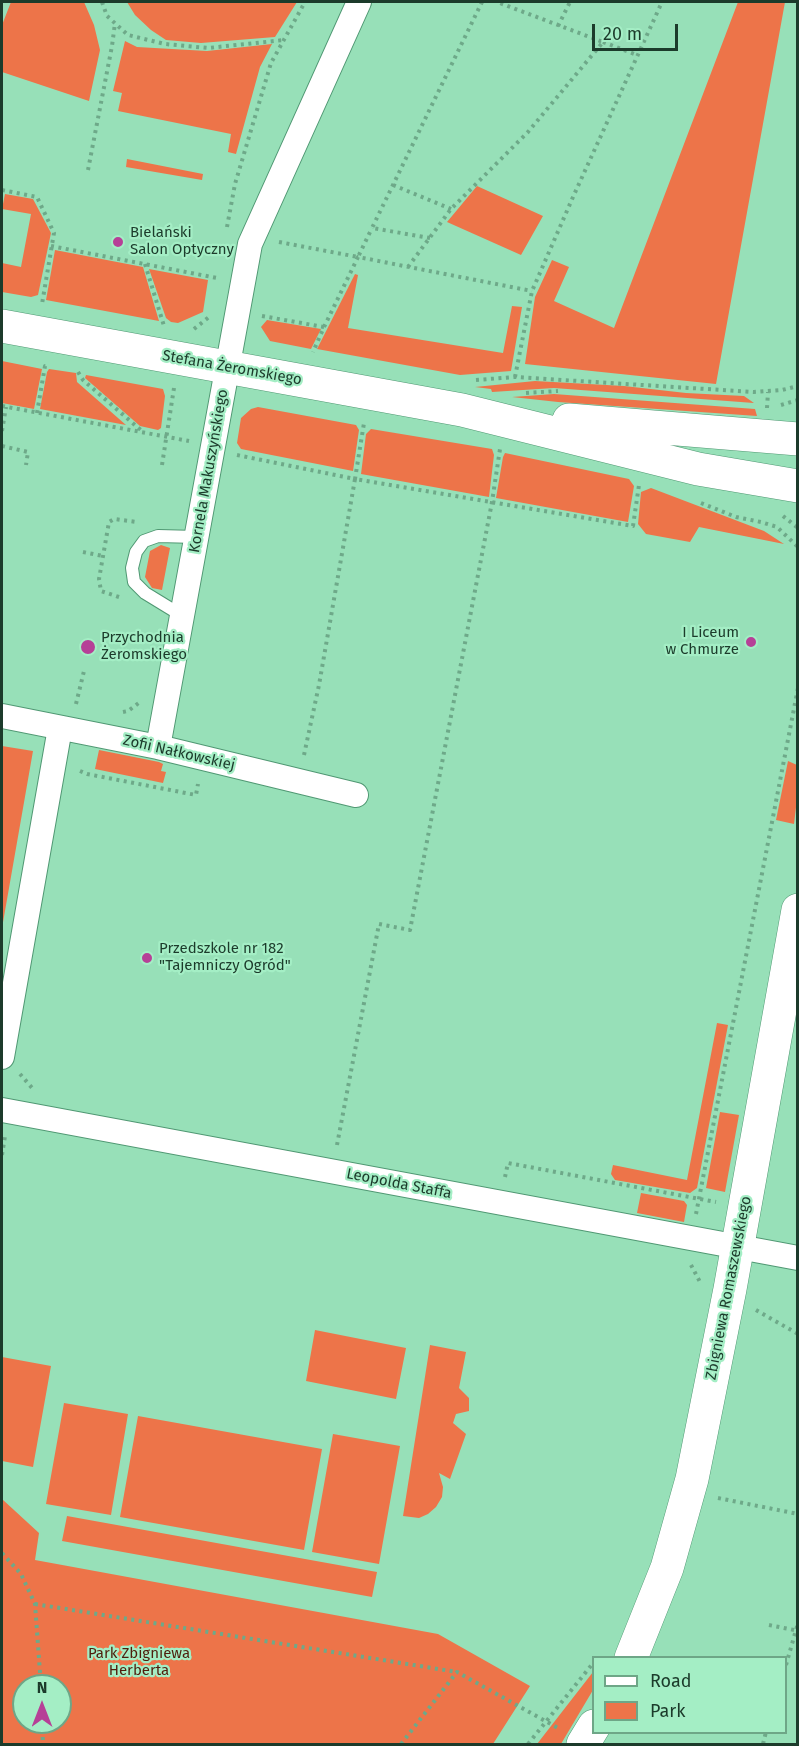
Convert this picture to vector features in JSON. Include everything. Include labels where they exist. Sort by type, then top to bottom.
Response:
[{"type":"main road","name":"Stefana Żeromskiego","points":[[2,326],[228,367],[466,395],[798,439]]},
{"type":"main road","name":"Stefana Żeromskiego","points":[[466,395],[698,469],[798,486]]},
{"type":"main road","name":"Zbigniewa Romaszewskiego","points":[[632,1656],[667,1568],[692,1479],[798,910]]},
{"type":"main road","points":[[583,1744],[592,1729]]},
{"type":"street","name":"Kornela Makuszyńskiego","points":[[158,747],[250,244],[359,2]]},
{"type":"street","name":"Zofii Nałkowskiej","points":[[2,716],[67,719],[158,747],[356,795]]},
{"type":"street","points":[[12,1060],[67,719]]},
{"type":"street","name":"Leopolda Staffa","points":[[4,1120],[798,1258]]},
{"type":"lane","points":[[181,615],[145,593],[134,582],[132,568],[136,552],[144,541],[158,536],[197,537]]},
{"type":"path","points":[[102,2],[107,16],[128,35],[165,44],[208,48],[284,40]]},
{"type":"path","points":[[226,232],[235,184],[271,63],[305,2]]},
{"type":"path","points":[[313,352],[482,2]]},
{"type":"path","points":[[497,2],[637,55]]},
{"type":"path","points":[[558,26],[570,2]]},
{"type":"path","points":[[515,377],[532,291],[662,2]]},
{"type":"path","points":[[88,170],[115,23]]},
{"type":"path","points":[[408,267],[451,209],[528,132],[603,42]]},
{"type":"path","points":[[393,185],[451,209]]},
{"type":"path","points":[[2,190],[37,197],[54,233],[42,304]]},
{"type":"path","points":[[372,228],[430,238]]},
{"type":"path","points":[[279,242],[532,291]]},
{"type":"path","points":[[51,246],[217,278],[215,287]]},
{"type":"path","points":[[145,264],[164,327]]},
{"type":"path","points":[[184,330],[193,330],[210,316],[216,317]]},
{"type":"path","points":[[258,316],[324,327]]},
{"type":"path","points":[[302,350],[324,354]]},
{"type":"path","points":[[37,413],[45,366],[56,368]]},
{"type":"path","points":[[67,370],[88,374]]},
{"type":"path","points":[[78,372],[83,380],[145,434]]},
{"type":"path","points":[[466,395],[515,377],[754,392],[782,390],[798,386]]},
{"type":"path","points":[[162,465],[175,381]]},
{"type":"path","points":[[164,387],[181,390]]},
{"type":"path","points":[[788,403],[798,400]]},
{"type":"path","points":[[2,431],[4,406],[194,442]]},
{"type":"path","points":[[302,762],[319,686],[364,423]]},
{"type":"path","points":[[2,446],[28,452],[26,465]]},
{"type":"path","points":[[335,1153],[379,924],[410,930],[492,502],[500,449]]},
{"type":"path","points":[[230,454],[633,526],[640,478]]},
{"type":"path","points":[[778,514],[798,528]]},
{"type":"path","points":[[83,552],[103,556]]},
{"type":"path","points":[[67,719],[84,671]]},
{"type":"path","points":[[701,1283],[687,1257],[798,688]]},
{"type":"path","points":[[119,713],[128,711],[147,697]]},
{"type":"path","points":[[12,1060],[20,1075],[34,1091]]},
{"type":"path","points":[[2,1155],[4,1120]]},
{"type":"path","points":[[504,1183],[508,1163],[699,1199]]},
{"type":"path","points":[[752,1308],[798,1334]]},
{"type":"path","points":[[714,1497],[798,1514]]},
{"type":"path","points":[[2,1553],[21,1574],[34,1604],[40,1674]]},
{"type":"path","points":[[34,1604],[457,1672],[546,1721]]},
{"type":"path","points":[[787,1662],[798,1623]]},
{"type":"path","points":[[769,1625],[794,1630]]},
{"type":"path","points":[[528,1744],[592,1664]]},
{"type":"path","points":[[401,1744],[457,1672]]},
{"type":"green space","points":[[11,2],[84,2],[94,25],[100,50],[89,101],[2,72],[2,25]]},
{"type":"green space","points":[[127,2],[297,2],[275,37],[201,43],[166,40],[135,15]]},
{"type":"green space","points":[[738,2],[785,2],[716,384],[525,364],[535,297],[552,260],[569,267],[554,301],[614,328]]},
{"type":"green space","points":[[125,41],[137,47],[207,51],[272,44],[260,67],[236,154],[228,152],[231,134],[118,111],[122,93],[113,91]]},
{"type":"green space","points":[[127,159],[203,174],[202,180],[126,167]]},
{"type":"green space","points":[[477,186],[543,216],[521,255],[447,222]]},
{"type":"green space","points":[[5,194],[33,199],[51,233],[38,295],[31,297],[2,292],[2,263],[21,267],[31,214],[2,209]]},
{"type":"green space","points":[[55,250],[143,267],[159,321],[46,300]]},
{"type":"green space","points":[[149,269],[208,280],[203,312],[178,323],[171,322],[166,318]]},
{"type":"green space","points":[[355,274],[358,275],[348,328],[503,353],[512,306],[522,307],[511,371],[460,375],[317,349]]},
{"type":"green space","points":[[267,320],[321,329],[311,349],[270,341],[261,327]]},
{"type":"green space","points":[[2,361],[42,369],[34,409],[2,403]]},
{"type":"green space","points":[[49,369],[76,373],[77,382],[126,425],[40,409]]},
{"type":"green space","points":[[86,375],[163,389],[165,396],[161,428],[158,430],[140,426],[85,378]]},
{"type":"green space","points":[[535,381],[744,396],[754,403],[554,388],[492,392],[491,389],[475,387]]},
{"type":"green space","points":[[554,394],[755,409],[757,416],[512,397]]},
{"type":"green space","points":[[258,407],[356,425],[359,430],[353,471],[241,449],[237,443],[241,418],[251,409]]},
{"type":"green space","points":[[371,429],[492,449],[494,455],[489,497],[361,474],[366,434]]},
{"type":"green space","points":[[505,453],[629,479],[634,486],[628,522],[496,498]]},
{"type":"green space","points":[[651,488],[764,531],[784,544],[699,527],[690,542],[646,534],[638,524],[641,492]]},
{"type":"green space","points":[[161,545],[170,548],[162,590],[152,588],[145,577],[150,551]]},
{"type":"green space","points":[[2,746],[33,751],[2,928]]},
{"type":"green space","points":[[99,750],[163,764],[161,771],[166,772],[163,783],[95,769]]},
{"type":"green space","points":[[788,761],[797,765],[794,824],[776,820]]},
{"type":"green space","points":[[717,1023],[728,1025],[697,1188],[690,1193],[615,1180],[611,1174],[613,1165],[687,1180]]},
{"type":"green space","points":[[720,1112],[739,1115],[725,1192],[706,1188]]},
{"type":"green space","points":[[641,1193],[684,1201],[687,1205],[684,1222],[637,1213]]},
{"type":"green space","points":[[315,1330],[406,1348],[396,1399],[306,1381]]},
{"type":"green space","points":[[430,1345],[466,1352],[459,1388],[469,1398],[469,1411],[456,1414],[453,1423],[466,1434],[450,1479],[439,1473],[443,1487],[442,1497],[436,1507],[419,1518],[403,1516]]},
{"type":"green space","points":[[2,1357],[51,1366],[33,1467],[2,1461]]},
{"type":"green space","points":[[64,1403],[128,1414],[111,1515],[46,1504]]},
{"type":"green space","points":[[138,1416],[322,1449],[304,1550],[120,1517]]},
{"type":"green space","points":[[333,1434],[400,1446],[379,1564],[312,1552]]},
{"type":"green space","name":"Park Zbigniewa Herberta","points":[[2,1499],[39,1533],[35,1560],[438,1634],[530,1686],[493,1744],[2,1744]]},
{"type":"green space","points":[[67,1516],[377,1572],[372,1597],[62,1541]]},
{"type":"green space","points":[[592,1673],[592,1692],[561,1744],[537,1744]]},
{"type":"place","name":"Bielański Salon Optyczny","points":[[118,242]]},
{"type":"place","name":"I Liceum w Chmurze","points":[[751,642]]},
{"type":"place","name":"Przychodnia Żeromskiego","points":[[88,647]]},
{"type":"place","name":"Przedszkole nr 182 \"Tajemniczy Ogród\"","points":[[147,958]]}]
